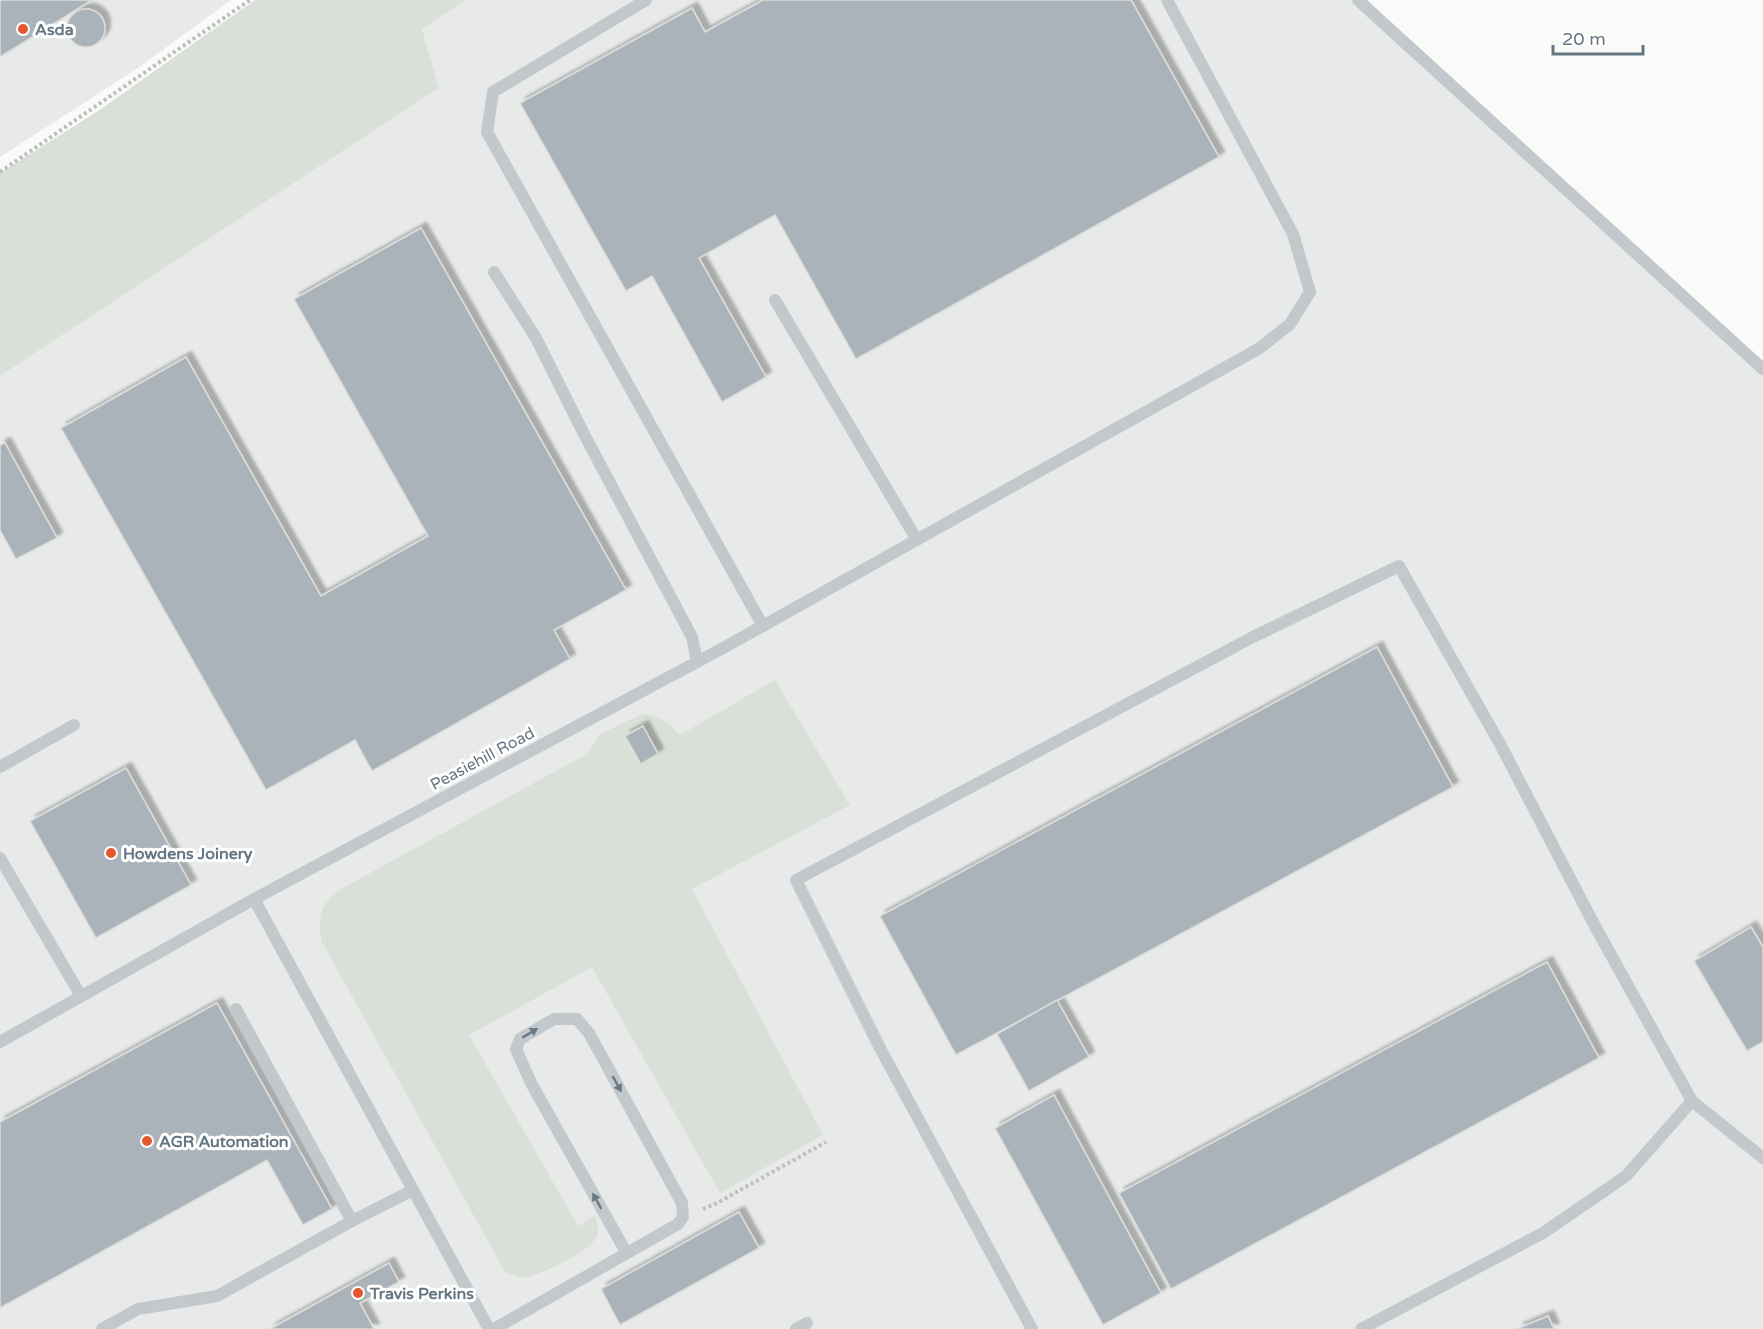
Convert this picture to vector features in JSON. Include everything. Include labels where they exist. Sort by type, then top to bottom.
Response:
[{"type":"lane","points":[[646,0],[493,92],[487,132],[763,626]]},
{"type":"lane","name":"Peasiehill Road","points":[[0,1042],[254,898],[726,647],[1260,348],[1290,324],[1310,292],[1293,234],[1167,0]]},
{"type":"lane","points":[[1358,0],[1763,369]]},
{"type":"lane","points":[[494,272],[536,338],[590,446],[688,627],[697,662]]},
{"type":"lane","points":[[775,300],[916,540]]},
{"type":"lane","points":[[1032,1329],[880,1048],[796,879],[1253,637],[1399,566],[1499,742],[1596,928],[1692,1101],[1760,1155]]},
{"type":"lane","points":[[0,767],[74,725]]},
{"type":"lane","points":[[0,858],[81,996]]},
{"type":"lane","points":[[254,898],[489,1329]]},
{"type":"lane","points":[[236,1009],[352,1221]]},
{"type":"lane","points":[[494,1329],[678,1224],[683,1217],[682,1203],[589,1033],[577,1019],[554,1019],[520,1039],[516,1049],[522,1065],[626,1252]]},
{"type":"lane","points":[[1361,1329],[1543,1233],[1626,1176],[1692,1101]]},
{"type":"lane","points":[[102,1329],[138,1310],[217,1296],[352,1221],[413,1191]]},
{"type":"path","points":[[0,172],[250,0]]},
{"type":"path","points":[[683,1217],[717,1203],[826,1142]]},
{"type":"shaded area","points":[[0,0],[231,0],[135,70],[0,157]]},
{"type":"shaded area","points":[[255,0],[466,0],[422,29],[439,88],[0,376],[0,173],[98,111]]},
{"type":"shaded area","points":[[466,0],[1358,0],[1763,369],[1763,1329],[0,1329],[0,376],[439,88],[422,29]]},
{"type":"shaded area","points":[[775,680],[850,805],[692,889],[823,1135],[720,1193],[592,967],[469,1035],[578,1226],[595,1215],[598,1227],[596,1238],[591,1244],[562,1263],[530,1276],[521,1277],[505,1272],[322,942],[320,918],[324,906],[341,889],[587,754],[600,734],[643,714],[656,717],[669,724],[680,735]]},
{"type":"building","name":"Asda","points":[[0,0],[92,0],[0,57]]},
{"type":"building","points":[[763,0],[1131,0],[1219,157],[856,359],[775,215],[699,258],[766,377],[722,402],[652,276],[626,291],[520,103],[692,8],[705,32]]},
{"type":"building","points":[[86,9],[99,15],[105,28],[99,41],[86,47],[73,41],[67,28],[73,15]]},
{"type":"building","points":[[421,228],[626,590],[554,630],[570,659],[372,771],[355,740],[266,790],[61,428],[186,357],[321,596],[428,536],[294,299]]},
{"type":"building","points":[[5,443],[57,538],[16,559],[0,530],[0,445]]},
{"type":"building","points":[[1377,647],[1453,787],[956,1055],[880,916]]},
{"type":"building","points":[[643,726],[658,754],[641,764],[625,736]]},
{"type":"building","name":"Howdens Joinery","points":[[126,768],[191,885],[96,938],[30,821]]},
{"type":"building","points":[[1751,927],[1763,947],[1763,1042],[1747,1051],[1694,961]]},
{"type":"building","points":[[1547,962],[1599,1058],[1171,1289],[1119,1193]]},
{"type":"building","points":[[1057,1000],[1089,1057],[1029,1091],[997,1034]]},
{"type":"building","name":"AGR Automation","points":[[217,1003],[332,1209],[303,1225],[267,1160],[0,1308],[0,1122]]},
{"type":"building","points":[[1054,1095],[1161,1293],[1103,1325],[995,1128]]},
{"type":"building","points":[[739,1212],[759,1248],[620,1325],[601,1289]]},
{"type":"building","name":"Travis Perkins","points":[[389,1263],[399,1282],[360,1303],[374,1329],[270,1329]]},
{"type":"building","points":[[1548,1316],[1554,1329],[1517,1329]]},
{"type":"place","name":"Asda","points":[[23,29]]},
{"type":"place","name":"Howdens Joinery","points":[[111,853]]},
{"type":"place","name":"AGR Automation","points":[[147,1141]]},
{"type":"place","name":"Travis Perkins","points":[[358,1293]]}]
